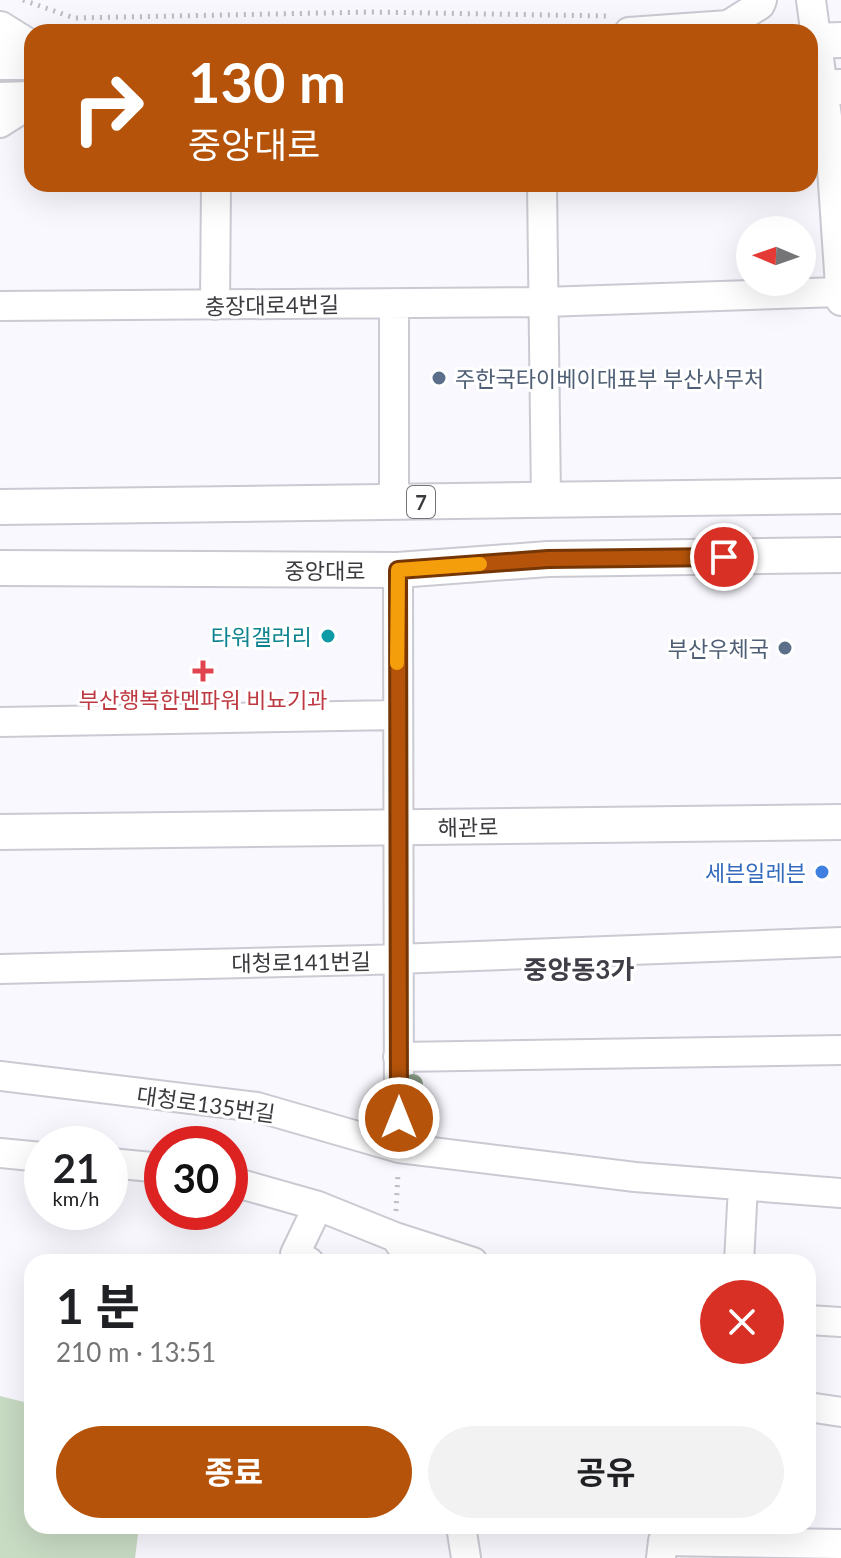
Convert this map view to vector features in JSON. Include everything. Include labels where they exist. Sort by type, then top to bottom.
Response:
[{"type":"main road","points":[[0,29],[24,44]]},
{"type":"main road","points":[[0,62],[24,62]]},
{"type":"main road","points":[[0,100],[24,99]]},
{"type":"main road","name":"7","points":[[0,507],[841,496]]},
{"type":"main road","name":"중앙대로","points":[[0,568],[398,570],[548,559],[841,555]]},
{"type":"main road","name":"해관로","points":[[0,832],[841,822]]},
{"type":"street","points":[[730,24],[760,5],[762,0]]},
{"type":"street","points":[[811,0],[818,24]]},
{"type":"street","points":[[822,40],[840,297]]},
{"type":"street","points":[[0,123],[24,108]]},
{"type":"street","points":[[215,305],[216,192]]},
{"type":"street","points":[[542,192],[546,499]]},
{"type":"street","name":"충장대로4번길","points":[[0,306],[840,297]]},
{"type":"street","points":[[394,304],[394,503]]},
{"type":"street","points":[[398,570],[397,715],[404,828],[409,1150]]},
{"type":"street","points":[[0,722],[397,715]]},
{"type":"street","name":"대청로141번길","points":[[0,969],[406,959],[841,942]]},
{"type":"street","points":[[408,1057],[841,1050]]},
{"type":"street","name":"대청로135번길","points":[[0,1076],[257,1107],[409,1150],[635,1177],[841,1193]]},
{"type":"street","points":[[0,1153],[24,1155]]},
{"type":"street","points":[[248,1186],[318,1206],[395,1237],[448,1254]]},
{"type":"street","points":[[739,1254],[743,1186]]},
{"type":"street","points":[[295,1254],[318,1206]]},
{"type":"street","points":[[395,1237],[407,1254]]},
{"type":"street","points":[[816,1320],[841,1322]]},
{"type":"street","points":[[816,1408],[841,1412]]},
{"type":"street","points":[[462,1534],[466,1558]]},
{"type":"street","points":[[662,1549],[764,1550],[841,1544]]},
{"type":"path","points":[[23,0],[74,18],[371,12],[619,24]]},
{"type":"path","points":[[395,1237],[409,1150]]},
{"type":"green space","points":[[0,1396],[24,1402],[24,1534],[138,1534],[135,1558],[0,1558]]},
{"type":"slow traffic","points":[[397,663],[398,570],[480,564]]},
{"type":"place","name":"주한국타이베이대표부 부산사무처","points":[[439,378]]},
{"type":"place","name":"타워갤러리","points":[[328,636]]},
{"type":"place","name":"부산우체국","points":[[785,648]]},
{"type":"place","name":"부산행복한멘파워 비뇨기과","points":[[203,671]]},
{"type":"place","name":"세븐일레븐","points":[[822,872]]},
{"type":"district","name":"중앙동3가","points":[[579,969]]},
{"type":"route","points":[[399,1118],[398,570],[548,559],[724,557]]}]
